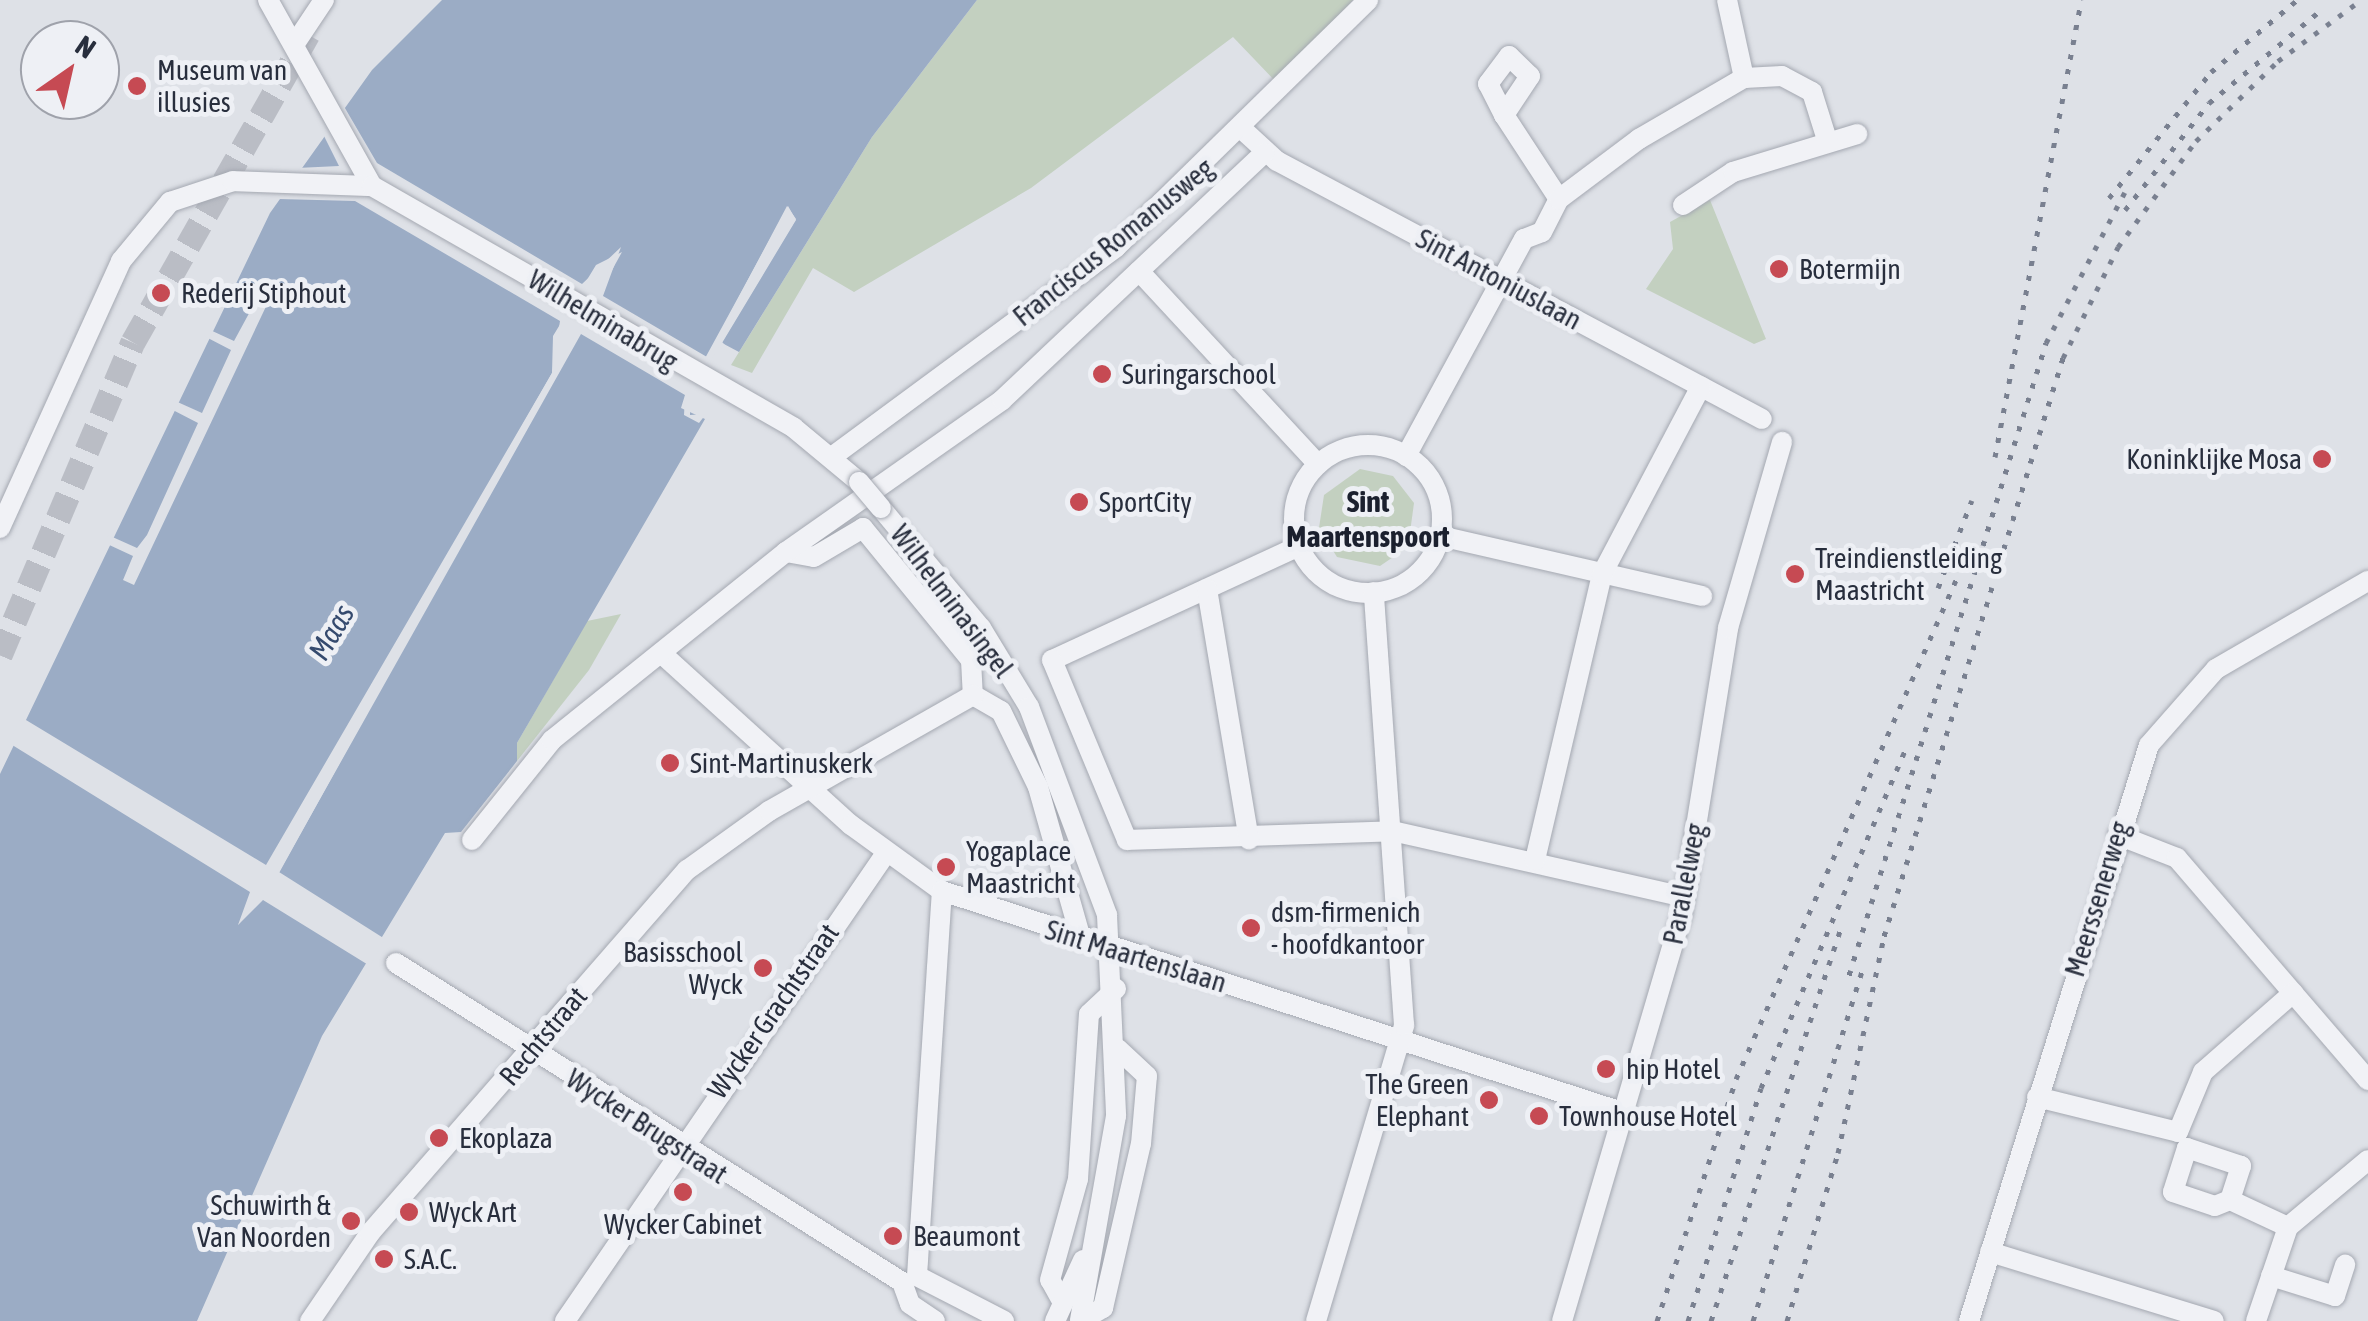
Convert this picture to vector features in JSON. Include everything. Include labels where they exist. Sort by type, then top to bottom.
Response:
[{"type":"street","points":[[268,0],[372,186]]},
{"type":"street","points":[[294,44],[324,0]]},
{"type":"street","name":"Franciscus Romanusweg","points":[[832,456],[1090,268],[1243,130],[1368,0]]},
{"type":"street","points":[[1727,0],[1744,78]]},
{"type":"street","points":[[1406,456],[1502,282],[1559,199],[1744,78],[1805,83],[1828,143]]},
{"type":"street","points":[[1504,115],[1559,199]]},
{"type":"street","name":"Sint Antoniuslaan","points":[[1243,130],[1264,153],[1762,419]]},
{"type":"street","points":[[1683,204],[1733,172],[1857,134]]},
{"type":"street","name":"Franciscus Romanusweg","points":[[472,840],[552,740],[786,552],[1002,400],[1264,153]]},
{"type":"street","name":"Wilhelminabrug","points":[[0,528],[82,330],[145,228],[189,192],[247,181],[372,186],[794,428],[832,456]]},
{"type":"street","points":[[1139,271],[1318,464]]},
{"type":"street","points":[[1535,860],[1602,574],[1700,386]]},
{"type":"street","name":"Parallelweg","points":[[1562,1321],[1685,897],[1728,628],[1782,442]]},
{"type":"street","points":[[1360,446],[1406,456],[1434,486],[1440,536],[1416,574],[1374,592],[1329,582],[1299,546],[1298,496],[1318,464],[1360,446]]},
{"type":"street","name":"Wilhelminasingel","points":[[832,456],[859,482],[981,628],[1035,718],[1076,813],[1112,948],[1118,1050],[1081,1321]]},
{"type":"street","name":"Franciscus Romanusweg","points":[[786,552],[814,557],[857,527]]},
{"type":"street","name":"Wilhelminasingel","points":[[857,527],[971,660],[974,695],[1000,711],[1038,787],[1081,939]]},
{"type":"street","points":[[1440,536],[1702,596]]},
{"type":"street","points":[[1299,546],[1208,589],[1249,839],[1392,831],[1535,860],[1685,897]]},
{"type":"street","name":"Meerssenerweg","points":[[1969,1321],[2149,745],[2187,694],[2368,581]]},
{"type":"street","name":"Wilhelminasingel","points":[[1208,589],[1052,660],[1127,840],[1249,839]]},
{"type":"street","points":[[1316,1321],[1402,1041],[1392,831],[1374,592]]},
{"type":"street","name":"Sint Maartenslaan","points":[[661,652],[812,790],[886,853],[942,892],[1625,1113]]},
{"type":"street","points":[[812,790],[974,695]]},
{"type":"street","name":"Rechtstraat","points":[[310,1321],[370,1233],[687,870],[812,790]]},
{"type":"street","points":[[2118,835],[2178,858],[2368,1080]]},
{"type":"street","name":"Wycker Grachtstraat","points":[[566,1321],[676,1147],[886,853]]},
{"type":"street","points":[[898,1321],[909,1285],[942,892]]},
{"type":"street","name":"Wycker Brugstraat","points":[[396,963],[676,1147],[909,1285]]},
{"type":"street","name":"Wilhelminasingel","points":[[1059,1312],[1050,1280],[1078,1179],[1089,1014],[1116,989]]},
{"type":"street","points":[[2037,1097],[2170,1134],[2186,1128],[2203,1072],[2294,992]]},
{"type":"street","name":"Wilhelminasingel","points":[[1081,1321],[1103,1308],[1138,1159],[1147,1076],[1118,1050]]},
{"type":"street","points":[[2256,1321],[2288,1226],[2368,1160]]},
{"type":"street","points":[[2230,1200],[2288,1226]]},
{"type":"street","name":"Wilhelminasingel","points":[[1059,1312],[1094,1236]]},
{"type":"street","points":[[1990,1252],[2214,1321]]},
{"type":"street","points":[[2272,1276],[2335,1296],[2344,1266]]},
{"type":"street","points":[[909,1285],[934,1321]]},
{"type":"street","points":[[909,1285],[1004,1321]]},
{"type":"green space","points":[[977,0],[1353,0],[1275,81],[1233,37],[1031,188],[854,292],[813,268],[752,373],[731,365],[872,137]]},
{"type":"green space","points":[[1710,200],[1766,339],[1754,344],[1646,289],[1673,249],[1670,222]]},
{"type":"green space","points":[[1360,469],[1393,476],[1414,503],[1408,547],[1380,566],[1337,557],[1319,528],[1324,495]]},
{"type":"green space","points":[[621,614],[589,670],[517,761],[517,743],[587,621]]},
{"type":"water","name":"Maas","points":[[442,0],[977,0],[872,137],[739,352],[722,343],[796,220],[788,206],[685,395],[681,408],[705,419],[517,743],[517,761],[461,832],[445,833],[322,1036],[197,1321],[0,1321],[0,774],[270,213],[372,70]],"holes":[[[622,252],[279,873],[238,925],[552,373],[553,336],[596,265]]]},
{"type":"pier","points":[[342,103],[377,163],[582,284],[621,247],[603,296],[707,357],[787,206],[796,219],[722,342],[736,356],[719,347],[690,397],[690,415],[706,414],[699,423],[684,415],[685,395],[581,334],[279,872],[385,939],[370,966],[263,900],[238,925],[250,892],[9,743],[21,717],[266,865],[552,373],[560,321],[355,201],[279,199],[297,168],[339,166],[322,132]],"holes":[[[615,256],[558,366],[558,337]]]},
{"type":"pier","points":[[260,293],[271,296],[134,585],[123,580],[133,556],[105,543],[108,535],[137,548],[147,535],[198,423],[169,408],[173,400],[202,413],[231,350],[204,336],[208,329],[234,341]]},
{"type":"tunnel","points":[[0,655],[133,342],[308,34]]},
{"type":"railway","points":[[1995,457],[2081,0]]},
{"type":"railway","points":[[2109,198],[2211,72],[2297,0]]},
{"type":"railway","points":[[1787,1321],[1838,1153],[1884,936],[2063,358],[2118,247],[2196,141],[2278,61],[2361,0]]},
{"type":"railway","points":[[2125,210],[2209,103],[2320,11]]},
{"type":"railway","points":[[1849,975],[2046,343],[2126,190]]},
{"type":"railway","points":[[1938,588],[1972,500]]},
{"type":"railway","points":[[1657,1321],[1736,1079],[1960,571]]},
{"type":"railway","points":[[1688,1321],[1761,1088],[1907,745]]},
{"type":"railway","points":[[1711,1321],[1842,926]]},
{"type":"railway","points":[[1753,1321],[1864,964]]},
{"type":"place","name":"Museum van illusies","points":[[137,86]]},
{"type":"place","name":"Botermijn","points":[[1779,269]]},
{"type":"place","name":"Rederij Stiphout","points":[[161,293]]},
{"type":"place","name":"Suringarschool","points":[[1102,374]]},
{"type":"place","name":"Koninklijke Mosa","points":[[2322,459]]},
{"type":"place","name":"SportCity","points":[[1079,502]]},
{"type":"place","name":"Treindienstleiding Maastricht","points":[[1795,574]]},
{"type":"place","name":"Sint-Martinuskerk","points":[[670,763]]},
{"type":"place","name":"Yogaplace Maastricht","points":[[946,867]]},
{"type":"place","name":"dsm-firmenich - hoofdkantoor","points":[[1251,928]]},
{"type":"place","name":"Basisschool Wyck","points":[[763,968]]},
{"type":"place","name":"hip Hotel","points":[[1606,1069]]},
{"type":"place","name":"The Green Elephant","points":[[1489,1100]]},
{"type":"place","name":"Townhouse Hotel","points":[[1539,1116]]},
{"type":"place","name":"Ekoplaza","points":[[439,1138]]},
{"type":"place","name":"Wycker Cabinet","points":[[683,1192]]},
{"type":"place","name":"Wyck Art","points":[[409,1212]]},
{"type":"place","name":"Schuwirth & Van Noorden","points":[[351,1221]]},
{"type":"place","name":"Beaumont","points":[[893,1236]]},
{"type":"place","name":"S.A.C.","points":[[384,1259]]},
{"type":"district","name":"Sint Maartenspoort","points":[[1368,518]]}]
